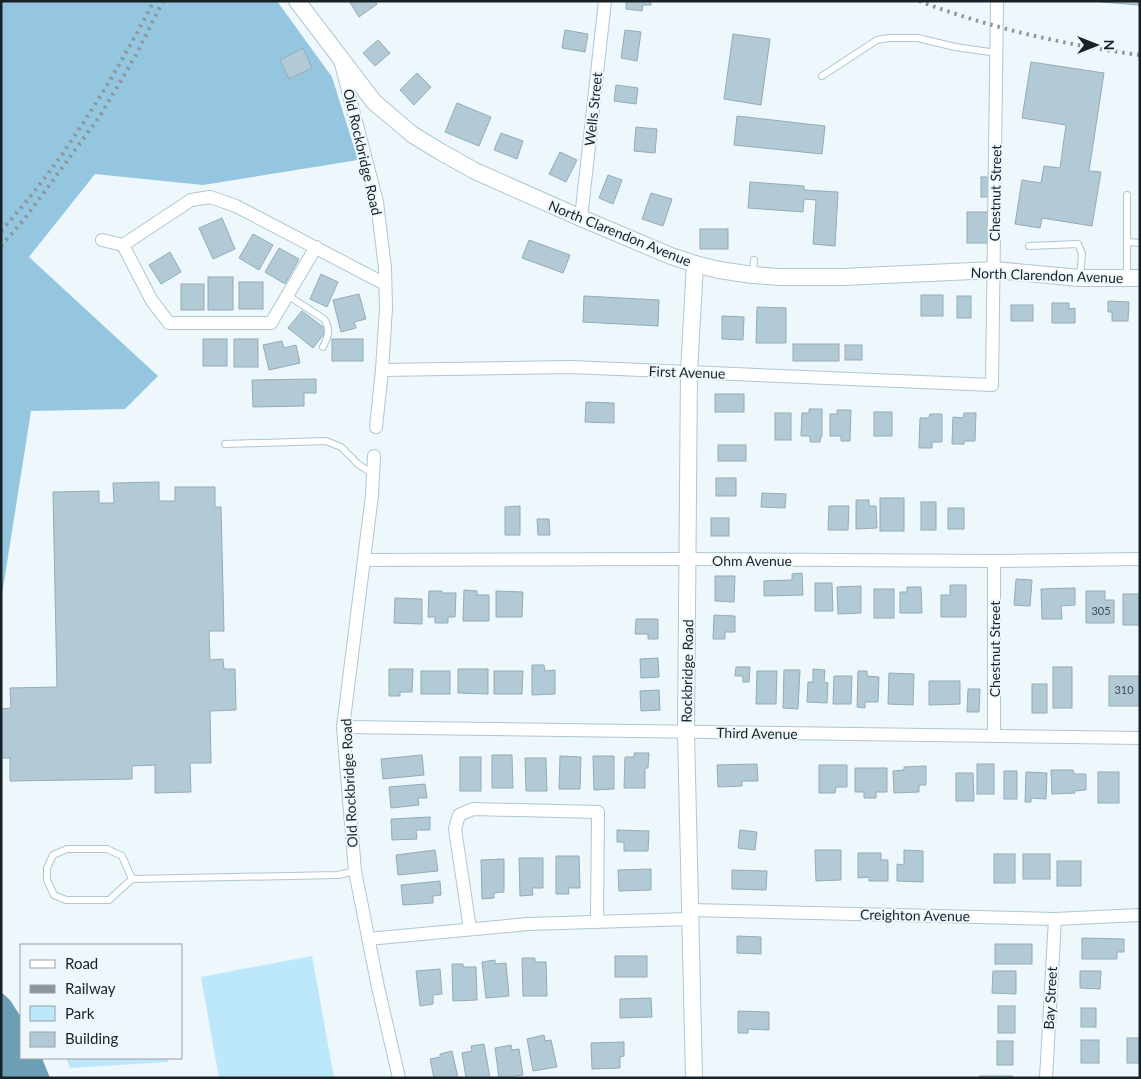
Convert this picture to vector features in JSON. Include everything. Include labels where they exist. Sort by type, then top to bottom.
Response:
[{"type":"street","name":"North Clarendon Avenue","points":[[297,1],[374,102],[414,135],[475,171],[580,218],[611,235],[695,264],[719,270],[754,268],[780,274],[842,278],[995,270],[1080,278],[1133,278]]},
{"type":"street","name":"Wells Street","points":[[580,218],[605,1]]},
{"type":"street","name":"Chestnut Street","points":[[992,385],[995,270],[997,1]]},
{"type":"street","name":"Old Rockbridge Road","points":[[340,58],[377,202],[385,284],[382,370],[376,427]]},
{"type":"street","points":[[122,246],[191,200],[210,197],[236,206],[385,284]]},
{"type":"street","points":[[102,240],[122,246],[152,301],[169,323],[271,323],[316,247]]},
{"type":"street","name":"Rockbridge Road","points":[[694,1078],[686,732],[688,372],[690,293],[695,264]]},
{"type":"street","name":"First Avenue","points":[[382,370],[542,367],[992,385]]},
{"type":"street","name":"Old Rockbridge Road","points":[[374,456],[372,495],[343,728],[355,870],[368,939],[399,1078]]},
{"type":"street","name":"Ohm Avenue","points":[[364,560],[1140,560]]},
{"type":"street","name":"Chestnut Street","points":[[994,561],[994,736]]},
{"type":"street","name":"Third Avenue","points":[[343,728],[1140,738]]},
{"type":"street","points":[[470,929],[456,829],[459,815],[473,809],[598,812],[598,921]]},
{"type":"street","name":"Creighton Avenue","points":[[368,939],[528,924],[690,915],[1055,919],[1140,916]]},
{"type":"street","name":"Bay Street","points":[[1046,1078],[1055,919]]},
{"type":"lane","points":[[822,76],[877,40],[889,38],[918,38],[955,47],[997,53]]},
{"type":"lane","points":[[1127,195],[1127,242],[1133,278]]},
{"type":"lane","points":[[1127,242],[1140,243]]},
{"type":"lane","points":[[1029,246],[1078,244],[1082,254],[1080,278]]},
{"type":"lane","points":[[287,295],[324,320],[328,325],[328,336],[323,347]]},
{"type":"lane","points":[[225,444],[326,442],[341,447],[358,464],[373,474]]},
{"type":"lane","points":[[132,879],[122,856],[107,849],[67,849],[53,855],[46,868],[47,880],[54,895],[66,900],[110,900],[132,879],[338,876],[355,870]]},
{"type":"green space","points":[[312,956],[334,1078],[219,1078],[201,977]]},
{"type":"green space","points":[[66,1059],[168,1059],[168,1062],[70,1068]]},
{"type":"shaded area","points":[[1,1],[277,1],[332,77],[358,160],[203,185],[95,174],[29,257],[158,376],[125,409],[31,411],[1,601]]},
{"type":"shaded area","points":[[1,992],[10,1000],[20,1015],[20,1059],[42,1059],[50,1078],[1,1078]]},
{"type":"building","points":[[349,1],[375,1],[377,4],[359,17]]},
{"type":"building","points":[[626,1],[651,1],[651,5],[643,5],[642,11],[626,9]]},
{"type":"building","points":[[1140,1],[1140,5],[1101,2]]},
{"type":"building","points":[[565,30],[588,34],[585,52],[562,48]]},
{"type":"building","points":[[625,30],[641,32],[637,61],[621,58]]},
{"type":"building","points":[[733,34],[770,39],[761,105],[724,99]]},
{"type":"building","points":[[378,40],[390,53],[375,66],[363,53]]},
{"type":"building","points":[[303,48],[312,68],[289,79],[280,60]]},
{"type":"building","points":[[1031,62],[1104,73],[1089,171],[1101,172],[1092,226],[1042,218],[1040,228],[1015,224],[1022,180],[1041,183],[1044,166],[1060,168],[1066,125],[1022,118]]},
{"type":"building","points":[[417,73],[431,87],[414,105],[400,90]]},
{"type":"building","points":[[616,85],[638,88],[636,104],[614,101]]},
{"type":"building","points":[[457,103],[491,117],[479,146],[445,132]]},
{"type":"building","points":[[737,116],[825,126],[822,154],[734,145]]},
{"type":"building","points":[[636,127],[657,129],[655,153],[634,151]]},
{"type":"building","points":[[501,133],[523,141],[517,159],[494,150]]},
{"type":"building","points":[[560,152],[577,160],[566,182],[549,174]]},
{"type":"building","points":[[608,175],[622,180],[613,204],[599,198]]},
{"type":"building","points":[[981,177],[994,177],[994,197],[981,197]]},
{"type":"building","points":[[750,182],[804,186],[804,190],[838,192],[835,246],[813,244],[816,200],[804,199],[803,212],[748,208]]},
{"type":"building","points":[[651,193],[672,199],[663,226],[642,219]]},
{"type":"building","points":[[967,212],[989,212],[989,243],[967,243]]},
{"type":"building","points":[[222,218],[235,249],[213,259],[199,228]]},
{"type":"building","points":[[700,229],[728,229],[728,249],[700,249]]},
{"type":"building","points":[[253,234],[273,245],[259,270],[239,258]]},
{"type":"building","points":[[529,240],[570,255],[563,273],[522,258]]},
{"type":"building","points":[[279,248],[299,259],[285,284],[265,272]]},
{"type":"building","points":[[170,252],[181,272],[161,284],[149,265]]},
{"type":"building","points":[[321,274],[338,282],[327,307],[310,299]]},
{"type":"building","points":[[208,277],[233,277],[233,310],[208,310]]},
{"type":"building","points":[[239,282],[263,282],[263,309],[239,309]]},
{"type":"building","points":[[181,284],[204,284],[204,310],[181,310]]},
{"type":"building","points":[[359,294],[366,319],[354,322],[356,328],[341,332],[333,300]]},
{"type":"building","points":[[921,295],[943,295],[943,316],[921,316]]},
{"type":"building","points":[[584,296],[659,300],[658,326],[583,322]]},
{"type":"building","points":[[957,296],[971,296],[971,318],[957,318]]},
{"type":"building","points":[[1108,301],[1129,302],[1128,321],[1112,321],[1112,312],[1108,312]]},
{"type":"building","points":[[1052,303],[1069,303],[1069,309],[1075,308],[1075,323],[1052,323]]},
{"type":"building","points":[[1011,305],[1033,305],[1033,321],[1011,321]]},
{"type":"building","points":[[757,307],[786,308],[786,343],[756,343]]},
{"type":"building","points":[[302,311],[327,330],[313,348],[288,328]]},
{"type":"building","points":[[722,316],[744,317],[743,340],[722,339]]},
{"type":"building","points":[[203,339],[227,339],[227,366],[203,366]]},
{"type":"building","points":[[234,339],[258,339],[258,367],[234,367]]},
{"type":"building","points":[[332,339],[363,339],[363,361],[332,361]]},
{"type":"building","points":[[282,341],[284,348],[296,345],[300,363],[269,370],[263,345]]},
{"type":"building","points":[[793,344],[839,344],[839,361],[793,361]]},
{"type":"building","points":[[845,345],[862,345],[862,360],[845,360]]},
{"type":"building","points":[[316,379],[316,393],[304,393],[304,406],[253,407],[252,380]]},
{"type":"building","points":[[715,394],[744,394],[744,412],[715,412]]},
{"type":"building","points":[[586,402],[614,403],[614,423],[585,422]]},
{"type":"building","points":[[809,409],[822,409],[822,436],[820,442],[810,442],[810,436],[801,436],[802,413],[809,413]]},
{"type":"building","points":[[837,410],[851,410],[850,441],[841,441],[841,436],[830,436],[830,414],[837,414]]},
{"type":"building","points":[[874,412],[892,412],[892,436],[874,436]]},
{"type":"building","points":[[775,413],[791,413],[791,440],[775,440]]},
{"type":"building","points":[[964,413],[976,413],[975,441],[964,441],[964,444],[952,444],[953,417],[963,418]]},
{"type":"building","points":[[930,414],[942,414],[942,442],[932,442],[932,448],[919,448],[920,418],[929,418]]},
{"type":"building","points":[[718,445],[746,445],[746,461],[718,461]]},
{"type":"building","points":[[716,478],[736,478],[736,496],[716,496]]},
{"type":"building","points":[[159,482],[159,501],[175,501],[175,487],[215,487],[215,507],[221,507],[224,631],[209,631],[210,660],[223,659],[224,669],[235,669],[236,710],[210,711],[211,763],[190,763],[191,792],[155,793],[155,765],[132,766],[132,779],[10,781],[10,758],[1,758],[1,709],[11,708],[10,688],[57,687],[53,492],[99,491],[99,503],[114,503],[113,483]]},
{"type":"building","points":[[762,493],[786,494],[785,508],[761,507]]},
{"type":"building","points":[[880,498],[904,498],[904,531],[880,531]]},
{"type":"building","points":[[856,500],[869,500],[869,506],[876,506],[877,528],[856,529]]},
{"type":"building","points":[[921,502],[936,502],[936,530],[921,530]]},
{"type":"building","points":[[520,506],[520,535],[505,535],[505,507]]},
{"type":"building","points":[[829,506],[849,506],[848,530],[828,530]]},
{"type":"building","points":[[948,508],[964,508],[964,529],[948,529]]},
{"type":"building","points":[[711,518],[729,518],[729,536],[711,536]]},
{"type":"building","points":[[537,519],[549,519],[550,535],[538,535]]},
{"type":"building","points":[[802,573],[803,595],[764,596],[764,581],[792,580],[792,574]]},
{"type":"building","points":[[715,576],[735,576],[734,602],[715,601]]},
{"type":"building","points":[[1016,579],[1032,580],[1030,606],[1014,605]]},
{"type":"building","points":[[815,583],[832,583],[833,611],[815,611]]},
{"type":"building","points":[[950,585],[966,585],[966,617],[941,617],[941,595],[950,595]]},
{"type":"building","points":[[861,586],[861,613],[838,614],[837,587]]},
{"type":"building","points":[[907,587],[921,587],[922,613],[900,613],[900,592],[907,592]]},
{"type":"building","points":[[1075,588],[1075,605],[1061,606],[1062,619],[1042,619],[1041,589]]},
{"type":"building","points":[[874,589],[894,589],[894,618],[874,618]]},
{"type":"building","points":[[464,590],[477,591],[477,595],[489,595],[489,621],[463,621]]},
{"type":"building","points":[[429,591],[456,593],[455,617],[448,617],[448,623],[435,623],[435,617],[428,617]]},
{"type":"building","points":[[496,591],[523,592],[522,617],[496,617]]},
{"type":"building","points":[[1086,591],[1105,591],[1105,600],[1114,600],[1114,623],[1086,623]]},
{"type":"building","points":[[1123,594],[1140,594],[1140,625],[1123,625]]},
{"type":"building","points":[[395,598],[422,599],[422,624],[394,623]]},
{"type":"building","points":[[714,615],[735,616],[735,632],[725,632],[725,639],[713,639]]},
{"type":"building","points":[[636,619],[658,619],[658,639],[648,639],[648,634],[635,634]]},
{"type":"building","points":[[658,658],[659,677],[641,678],[640,659]]},
{"type":"building","points":[[532,665],[544,665],[545,671],[555,670],[555,694],[532,695]]},
{"type":"building","points":[[736,667],[750,667],[749,682],[743,682],[743,676],[735,676]]},
{"type":"building","points":[[1053,667],[1072,667],[1072,708],[1053,708]]},
{"type":"building","points":[[389,669],[413,669],[412,692],[400,692],[400,696],[389,696]]},
{"type":"building","points":[[458,669],[488,669],[488,694],[458,693]]},
{"type":"building","points":[[813,669],[825,670],[824,682],[828,683],[827,703],[807,702],[808,682],[813,682]]},
{"type":"building","points":[[784,670],[800,670],[798,709],[783,708]]},
{"type":"building","points":[[421,671],[450,671],[450,694],[421,694]]},
{"type":"building","points":[[494,671],[523,671],[522,694],[494,694]]},
{"type":"building","points":[[757,671],[777,671],[776,704],[756,704]]},
{"type":"building","points":[[858,671],[867,671],[867,676],[879,677],[878,702],[865,702],[865,708],[857,707]]},
{"type":"building","points":[[889,673],[914,674],[913,705],[888,704]]},
{"type":"building","points":[[834,676],[852,676],[851,704],[833,704]]},
{"type":"building","points":[[1109,676],[1140,676],[1140,706],[1109,706]]},
{"type":"building","points":[[929,681],[960,681],[960,704],[929,705]]},
{"type":"building","points":[[1032,684],[1047,684],[1047,713],[1032,713]]},
{"type":"building","points":[[968,689],[980,689],[979,712],[967,712]]},
{"type":"building","points":[[659,690],[660,710],[641,711],[640,691]]},
{"type":"building","points":[[634,753],[649,753],[648,768],[645,768],[645,788],[624,788],[625,757],[634,757]]},
{"type":"building","points":[[422,755],[424,775],[383,779],[381,759]]},
{"type":"building","points":[[492,755],[512,755],[513,788],[492,788]]},
{"type":"building","points":[[560,756],[581,757],[580,789],[559,789]]},
{"type":"building","points":[[593,756],[614,756],[614,789],[594,790]]},
{"type":"building","points":[[460,757],[481,757],[481,791],[460,791]]},
{"type":"building","points":[[525,758],[546,758],[547,791],[526,791]]},
{"type":"building","points":[[757,764],[758,781],[742,781],[742,786],[718,787],[717,765]]},
{"type":"building","points":[[977,764],[994,764],[994,794],[977,794]]},
{"type":"building","points":[[819,765],[847,765],[847,787],[836,787],[835,793],[819,793]]},
{"type":"building","points":[[926,766],[926,785],[919,785],[919,792],[894,793],[893,771],[904,770],[904,767]]},
{"type":"building","points":[[855,768],[887,768],[887,792],[876,792],[876,798],[864,798],[864,792],[855,792]]},
{"type":"building","points":[[1051,770],[1073,770],[1074,774],[1086,774],[1086,790],[1074,791],[1075,793],[1052,794]]},
{"type":"building","points":[[1004,771],[1017,771],[1017,799],[1004,799]]},
{"type":"building","points":[[1026,772],[1047,773],[1046,799],[1031,798],[1031,802],[1025,802]]},
{"type":"building","points":[[1098,772],[1119,772],[1119,803],[1098,803]]},
{"type":"building","points":[[956,773],[973,773],[974,801],[956,801]]},
{"type":"building","points":[[425,784],[427,798],[418,798],[419,805],[391,808],[389,787]]},
{"type":"building","points":[[430,817],[430,830],[416,830],[417,839],[392,840],[391,819]]},
{"type":"building","points":[[617,830],[649,831],[648,851],[624,851],[624,842],[617,842]]},
{"type":"building","points":[[740,830],[757,832],[755,850],[738,848]]},
{"type":"building","points":[[435,850],[438,871],[398,875],[396,855]]},
{"type":"building","points":[[815,850],[841,850],[841,880],[816,881]]},
{"type":"building","points":[[904,850],[923,851],[923,882],[897,881],[897,864],[904,865]]},
{"type":"building","points":[[858,853],[881,853],[881,860],[888,860],[888,881],[869,881],[869,877],[858,878]]},
{"type":"building","points":[[994,854],[1015,854],[1015,883],[994,883]]},
{"type":"building","points":[[1023,854],[1050,854],[1050,879],[1023,879]]},
{"type":"building","points":[[556,856],[579,856],[580,888],[568,888],[569,894],[556,894]]},
{"type":"building","points":[[519,858],[543,858],[543,888],[532,888],[533,895],[520,896]]},
{"type":"building","points":[[504,859],[504,892],[494,893],[494,898],[482,899],[481,860]]},
{"type":"building","points":[[1057,861],[1081,861],[1081,886],[1057,886]]},
{"type":"building","points":[[651,869],[651,890],[619,891],[618,870]]},
{"type":"building","points":[[732,870],[767,871],[766,890],[732,889]]},
{"type":"building","points":[[440,881],[441,895],[433,896],[433,903],[403,905],[401,885]]},
{"type":"building","points":[[737,936],[761,937],[761,954],[737,953]]},
{"type":"building","points":[[1082,938],[1124,939],[1124,952],[1117,952],[1117,959],[1082,959]]},
{"type":"building","points":[[995,944],[1032,944],[1032,964],[995,964]]},
{"type":"building","points":[[615,956],[647,956],[647,977],[615,977]]},
{"type":"building","points":[[522,958],[535,958],[535,962],[546,962],[547,996],[523,996]]},
{"type":"building","points":[[495,960],[495,964],[506,963],[509,996],[486,998],[482,962]]},
{"type":"building","points":[[452,964],[463,964],[463,967],[476,967],[477,1000],[453,1001]]},
{"type":"building","points":[[440,969],[442,994],[433,995],[433,1004],[420,1006],[416,971]]},
{"type":"building","points":[[993,971],[1016,971],[1016,994],[992,993]]},
{"type":"building","points":[[1080,971],[1101,971],[1100,989],[1080,988]]},
{"type":"building","points":[[651,998],[652,1017],[620,1018],[620,999]]},
{"type":"building","points":[[998,1006],[1015,1006],[1015,1033],[998,1033]]},
{"type":"building","points":[[1081,1008],[1096,1008],[1096,1027],[1081,1027]]},
{"type":"building","points":[[738,1011],[769,1012],[769,1030],[748,1029],[748,1033],[738,1033]]},
{"type":"building","points":[[544,1035],[545,1041],[551,1040],[557,1067],[533,1071],[527,1039]]},
{"type":"building","points":[[1127,1038],[1140,1038],[1140,1063],[1127,1063]]},
{"type":"building","points":[[1081,1040],[1099,1040],[1099,1063],[1081,1063]]},
{"type":"building","points":[[997,1041],[1013,1041],[1013,1065],[997,1065]]},
{"type":"building","points":[[624,1042],[624,1056],[620,1057],[620,1068],[592,1069],[591,1043]]},
{"type":"building","points":[[484,1044],[490,1078],[466,1078],[462,1053],[472,1051],[471,1046]]},
{"type":"building","points":[[511,1045],[512,1050],[519,1049],[523,1075],[499,1078],[495,1048]]},
{"type":"building","points":[[452,1051],[458,1078],[434,1078],[430,1059],[440,1057],[440,1054]]},
{"type":"building","points":[[980,1076],[1012,1076],[1012,1078],[980,1078]]},
{"type":"railway","points":[[1,231],[24,205],[85,121],[121,62],[154,1]]},
{"type":"railway","points":[[1,246],[26,217],[100,116],[136,55],[163,1]]},
{"type":"railway","points":[[919,1],[1000,27],[1056,41],[1140,55]]}]
